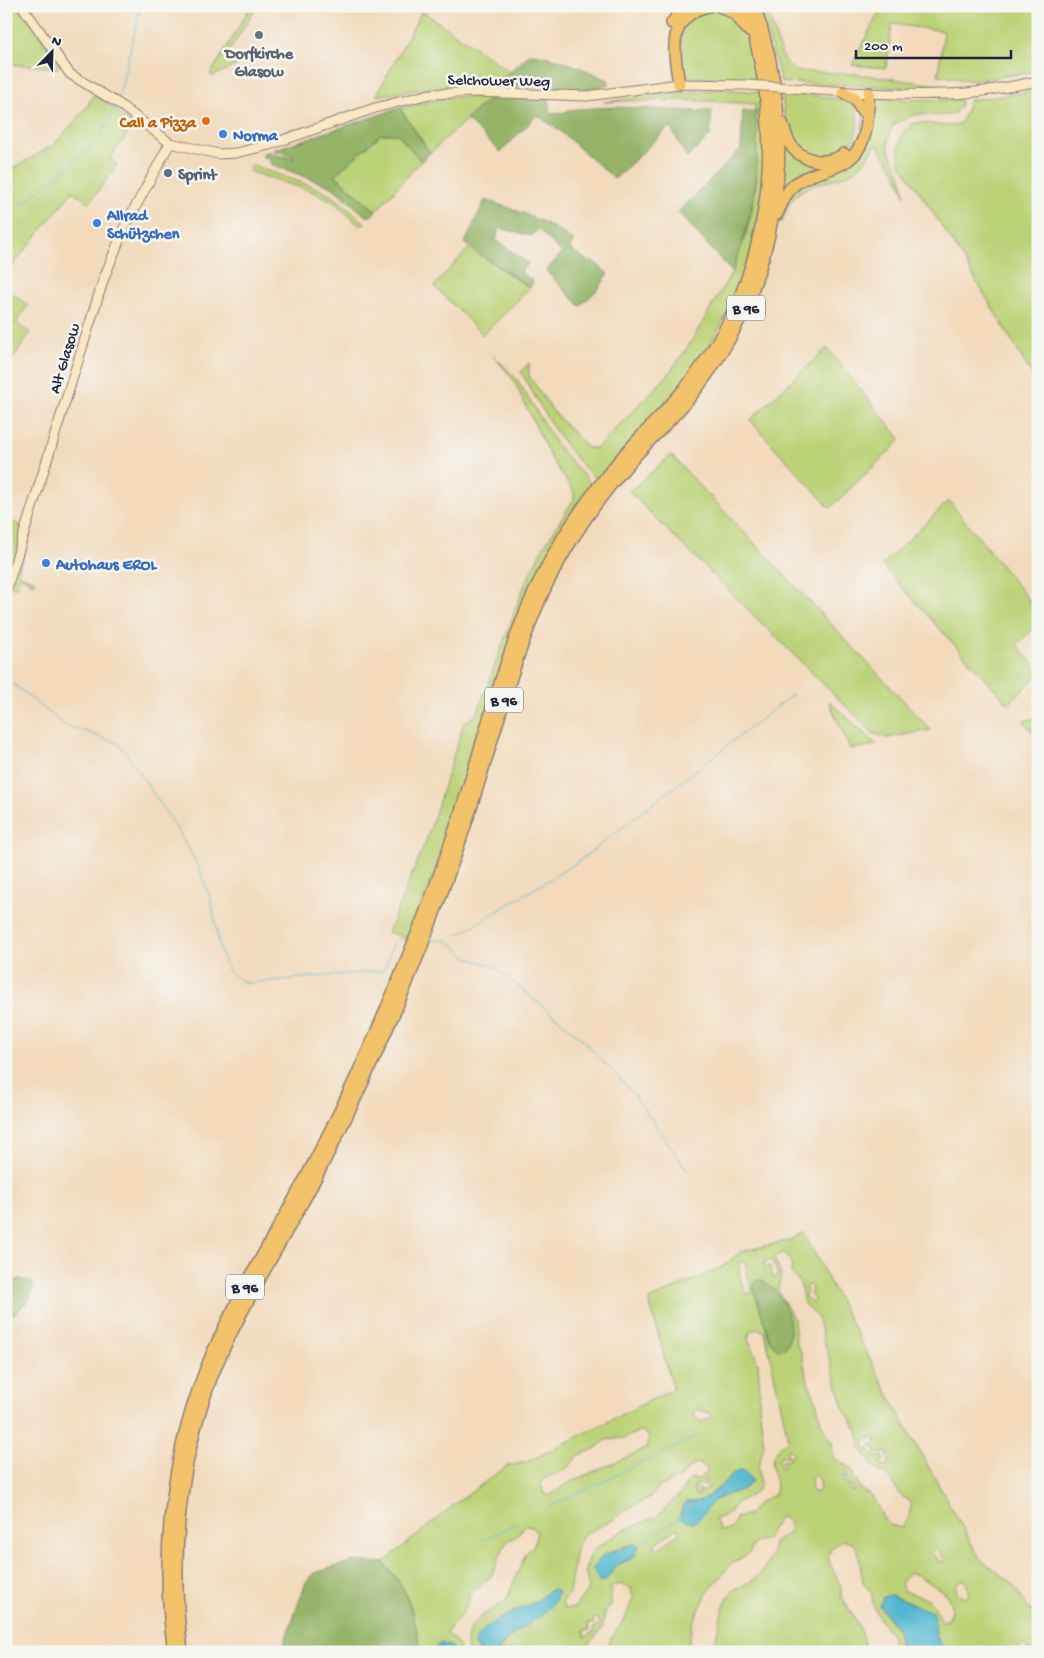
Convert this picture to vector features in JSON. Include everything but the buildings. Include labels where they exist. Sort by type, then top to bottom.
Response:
[{"type":"highway","points":[[675,85],[670,33],[671,25],[684,6]]},
{"type":"highway","points":[[675,85],[675,53],[679,25],[684,17],[694,10],[708,6]]},
{"type":"highway","points":[[719,6],[734,13],[756,41]]},
{"type":"highway","name":"B 96","points":[[422,933],[514,640],[546,568],[590,497],[627,452],[685,388],[706,360],[733,312],[747,280],[765,214],[769,161],[768,111],[762,64],[744,6]]},
{"type":"highway","name":"B 96","points":[[182,1652],[176,1571],[179,1516],[188,1457],[205,1396],[235,1325],[349,1111],[460,841],[520,651],[542,595],[568,546],[596,504],[631,460],[691,395],[715,364],[732,335],[750,297],[771,227],[779,158],[779,115],[767,42],[754,6]]},
{"type":"highway","points":[[843,92],[855,99],[862,111]]},
{"type":"highway","points":[[779,115],[789,143],[799,154],[811,160],[825,162],[841,156],[853,145],[859,134],[866,93]]},
{"type":"highway","points":[[771,227],[793,185],[809,176],[838,166],[860,148],[866,128],[866,93]]},
{"type":"highway","name":"B 96","points":[[174,1652],[168,1572],[170,1516],[180,1453],[197,1394],[229,1318],[341,1109],[416,948]]},
{"type":"street","points":[[22,6],[70,74],[116,102],[170,143]]},
{"type":"street","name":"Selchower Weg","points":[[170,143],[219,154],[236,153],[269,144],[375,108],[438,94],[478,92],[587,96],[675,85],[747,85],[866,93],[968,93],[1038,82]]},
{"type":"street","name":"Alt Glasow","points":[[6,591],[104,278],[124,226],[170,143]]},
{"type":"green space","points":[[6,6],[20,6],[60,66],[58,68],[6,64]]},
{"type":"green space","points":[[251,6],[257,6],[226,56],[239,64],[213,76],[210,75]]},
{"type":"green space","points":[[760,6],[766,6],[783,59],[795,71],[858,74],[958,88],[959,90],[781,82]]},
{"type":"green space","points":[[882,6],[1038,6],[1038,71],[973,81],[938,75],[944,31],[892,24],[886,68],[852,65]]},
{"type":"green space","points":[[708,8],[721,10],[731,15],[739,23],[746,33],[760,81],[683,77],[679,70],[681,27]]},
{"type":"green space","points":[[422,11],[510,72],[491,86],[446,86],[376,96]]},
{"type":"green space","points":[[530,54],[550,57],[570,64],[608,80],[609,84],[593,89],[499,86],[500,81]]},
{"type":"green space","points":[[721,89],[761,92],[764,138],[763,187],[759,217],[748,263],[730,307],[694,368],[660,411],[597,480],[578,461],[552,426],[521,372],[529,363],[529,376],[552,410],[587,448],[597,448],[668,375],[688,347],[732,272],[746,235],[757,178],[755,104],[688,100],[604,102],[662,94]]},
{"type":"green space","points":[[1038,91],[1038,385],[961,255],[900,163],[899,152],[901,137],[911,124],[955,125],[961,123],[970,100]]},
{"type":"green space","points":[[94,94],[134,125],[110,158],[117,165],[89,204],[73,191],[6,273],[6,172],[54,145],[86,108]]},
{"type":"green space","points":[[782,94],[834,98],[849,103],[853,102],[858,119],[855,137],[851,145],[837,156],[828,158],[801,152],[786,128]]},
{"type":"green space","points":[[493,95],[430,153],[400,108],[446,98]]},
{"type":"green space","points":[[493,95],[549,99],[549,112],[557,114],[577,109],[618,107],[703,112],[706,109],[712,110],[710,136],[687,158],[670,126],[615,179],[560,131],[537,115],[501,152],[466,119]]},
{"type":"green space","points":[[878,99],[960,100],[961,104],[957,110],[947,115],[915,115],[893,125],[888,147],[901,177],[905,196],[896,173],[877,144],[865,160],[850,173],[808,187],[800,192],[793,198],[787,208],[782,222],[779,221],[781,211],[792,190],[858,154],[872,101]]},
{"type":"green space","points":[[400,108],[430,153],[421,161],[398,134],[381,134],[335,175],[376,211],[371,216],[366,216],[332,187],[271,164],[269,158],[263,157],[263,153],[270,151],[272,154],[294,159],[294,157],[273,150]]},
{"type":"green space","points":[[864,109],[864,127],[860,143],[852,154],[841,161],[801,178],[789,187],[780,200],[784,135],[797,153],[806,159],[816,163],[836,161],[846,155],[857,142],[862,128]]},
{"type":"green space","points":[[743,111],[756,111],[756,174],[746,231],[732,272],[678,212],[741,149]]},
{"type":"green space","points":[[381,134],[398,134],[421,161],[376,211],[335,175]]},
{"type":"green space","points":[[251,165],[317,188],[334,197],[365,223],[360,226],[333,201],[314,192],[249,171]]},
{"type":"green space","points":[[485,200],[531,217],[574,241],[569,248],[589,262],[593,261],[608,274],[599,288],[580,306],[546,271],[562,253],[538,229],[532,236],[499,228],[496,240],[528,263],[521,272],[533,281],[530,288],[465,243]]},
{"type":"green space","points":[[469,248],[530,288],[483,335],[434,286]]},
{"type":"green space","points":[[6,290],[28,305],[16,323],[30,333],[11,361],[6,358]]},
{"type":"green space","points":[[827,348],[901,440],[830,508],[750,420]]},
{"type":"green space","points":[[493,355],[517,379],[556,444],[593,486],[451,826],[409,938],[388,932],[428,836],[464,723],[477,714],[523,589],[541,551],[574,499],[574,492],[551,458],[513,379]]},
{"type":"green space","points":[[671,455],[931,730],[887,738],[873,733],[629,492]]},
{"type":"green space","points":[[949,501],[1038,611],[1038,624],[1017,645],[1038,670],[1038,675],[1008,704],[882,565]]},
{"type":"green space","points":[[6,518],[24,528],[13,560],[9,559],[7,565],[11,568],[6,582]]},
{"type":"green space","points":[[30,533],[18,574],[34,580],[35,583],[30,584],[31,581],[20,577],[16,588],[11,585],[27,534]]},
{"type":"green space","points":[[829,701],[877,745],[850,749]]},
{"type":"green space","points":[[1038,717],[1038,737],[1023,721]]},
{"type":"green space","points":[[804,1233],[902,1420],[981,1560],[1011,1582],[1028,1608],[1038,1616],[1038,1652],[1030,1652],[1023,1644],[1015,1652],[984,1652],[986,1647],[981,1643],[976,1650],[978,1652],[951,1650],[939,1643],[934,1628],[933,1616],[919,1607],[891,1595],[882,1610],[898,1633],[900,1652],[893,1652],[892,1636],[880,1620],[873,1604],[872,1594],[863,1582],[858,1550],[854,1544],[843,1540],[831,1548],[828,1559],[841,1587],[841,1596],[858,1624],[867,1652],[714,1652],[720,1621],[728,1597],[735,1589],[760,1574],[770,1559],[774,1543],[790,1532],[788,1521],[780,1516],[766,1539],[758,1541],[753,1545],[749,1553],[730,1565],[706,1595],[692,1625],[687,1652],[600,1652],[608,1647],[612,1636],[625,1619],[633,1598],[631,1588],[619,1584],[611,1587],[611,1605],[604,1615],[603,1627],[589,1645],[588,1652],[498,1652],[510,1638],[555,1601],[550,1590],[535,1602],[487,1627],[477,1650],[481,1652],[468,1652],[466,1641],[471,1627],[482,1616],[506,1601],[525,1555],[534,1544],[537,1532],[529,1525],[525,1525],[517,1536],[506,1542],[491,1577],[472,1592],[462,1614],[446,1633],[458,1644],[460,1652],[421,1652],[413,1615],[405,1593],[392,1572],[383,1563],[455,1504],[507,1466],[527,1462],[673,1389],[649,1300],[724,1266],[740,1252],[790,1240]],"holes":[[[786,1253],[792,1265],[791,1273],[800,1283],[804,1304],[817,1317],[845,1411],[859,1432],[858,1444],[874,1467],[891,1479],[899,1494],[909,1501],[911,1506],[909,1518],[902,1528],[890,1525],[885,1521],[872,1496],[862,1491],[850,1468],[833,1457],[832,1441],[821,1423],[801,1352],[796,1343],[794,1320],[778,1290],[781,1274],[774,1258],[778,1254]],[[767,1260],[772,1261],[778,1274],[775,1278],[772,1276],[770,1266],[765,1267],[764,1264]],[[740,1261],[745,1263],[752,1291],[750,1294],[746,1294],[740,1273]],[[809,1285],[812,1288],[810,1295],[815,1299],[811,1302],[805,1296],[807,1290],[804,1288]],[[759,1329],[765,1332],[788,1438],[773,1458],[772,1467],[776,1486],[774,1495],[759,1503],[748,1515],[736,1518],[731,1528],[720,1530],[715,1519],[729,1514],[735,1504],[757,1490],[760,1485],[758,1467],[764,1445],[759,1405],[758,1363],[748,1338],[751,1331]],[[697,1409],[710,1413],[713,1417],[702,1422],[696,1419],[694,1412]],[[641,1431],[648,1435],[647,1448],[568,1483],[551,1495],[544,1494],[541,1484],[543,1479],[566,1469],[579,1455],[595,1449],[606,1440],[624,1438]],[[873,1437],[876,1439],[876,1443],[870,1446],[877,1449],[875,1453],[888,1453],[889,1465],[882,1467],[879,1462],[883,1462],[884,1457],[873,1456],[869,1449],[864,1448],[865,1440]],[[789,1449],[793,1453],[789,1461],[782,1460],[781,1462],[785,1466],[781,1468],[778,1460],[783,1456],[788,1458],[787,1451]],[[697,1463],[706,1467],[708,1471],[699,1479],[690,1479],[685,1485],[684,1490],[656,1517],[624,1530],[596,1548],[590,1556],[585,1570],[589,1589],[574,1608],[565,1609],[562,1603],[569,1593],[576,1548],[584,1534],[615,1519],[624,1510],[648,1499],[659,1487],[681,1477],[691,1466]],[[845,1471],[847,1480],[855,1489],[854,1491],[851,1491],[849,1485],[843,1481],[845,1477],[841,1474]],[[814,1476],[818,1478],[820,1489],[816,1493],[812,1491],[811,1479]],[[705,1479],[707,1480],[703,1486],[708,1485],[709,1487],[702,1492],[698,1488],[699,1495],[695,1495],[695,1486],[701,1484]],[[748,1486],[714,1500],[709,1506],[687,1502],[701,1500],[718,1487]],[[675,1529],[679,1529],[679,1534],[659,1548],[656,1548],[654,1545]],[[635,1544],[639,1546],[629,1560],[617,1565],[604,1582],[593,1568],[601,1558],[611,1552]],[[936,1548],[946,1561],[940,1562],[932,1553]],[[909,1573],[918,1575],[948,1597],[951,1604],[951,1612],[947,1621],[941,1619],[927,1599],[904,1591],[901,1584]],[[962,1579],[966,1581],[969,1594],[965,1598],[957,1594],[956,1585]],[[596,1617],[601,1624],[594,1627],[593,1633],[584,1637],[584,1630],[590,1630],[588,1623],[594,1624],[593,1618]]]},
{"type":"green space","points":[[19,1279],[32,1282],[34,1286],[29,1300],[15,1314],[8,1314],[6,1284]]},
{"type":"green space","points":[[757,1280],[765,1282],[773,1289],[780,1297],[785,1308],[790,1330],[789,1340],[785,1348],[778,1350],[771,1343],[754,1291],[754,1282]]},
{"type":"green space","points":[[354,1561],[383,1563],[392,1572],[410,1604],[421,1652],[384,1652],[379,1645],[366,1652],[281,1652],[306,1582],[315,1573]]},
{"type":"water","points":[[740,1471],[746,1473],[752,1481],[749,1485],[718,1498],[699,1519],[692,1523],[679,1518],[683,1505],[687,1502],[694,1502],[707,1497],[734,1473]]},
{"type":"water","points":[[635,1544],[639,1546],[634,1557],[617,1565],[604,1582],[599,1581],[593,1568],[603,1555]]},
{"type":"water","points":[[554,1589],[557,1591],[552,1605],[538,1618],[507,1639],[498,1652],[481,1652],[474,1646],[477,1638],[490,1624],[535,1602]]},
{"type":"water","points":[[891,1595],[932,1612],[935,1636],[950,1652],[900,1652],[898,1629],[880,1606],[883,1597]]},
{"type":"water","points":[[441,1643],[452,1647],[456,1652],[430,1652]]},
{"type":"waterway","points":[[118,100],[141,6]]},
{"type":"waterway","points":[[6,218],[94,145],[101,136],[115,106]]},
{"type":"waterway","points":[[6,678],[63,724],[118,743],[126,752],[174,824],[196,863],[211,901],[224,961],[229,971],[237,978],[248,983],[380,971],[384,969],[394,942],[397,939],[409,939]]},
{"type":"waterway","points":[[458,935],[578,862],[792,695]]},
{"type":"waterway","points":[[430,940],[447,940],[467,957],[495,967],[581,1038],[633,1093],[688,1171]]},
{"type":"waterway","points":[[545,1509],[698,1436]]},
{"type":"waterway","points":[[637,1546],[679,1518]]},
{"type":"waterway","points":[[483,1540],[518,1522]]},
{"type":"place","name":"Dorfkirche Glasow","points":[[259,35]]},
{"type":"place","name":"Call a Pizza","points":[[206,121]]},
{"type":"place","name":"Norma","points":[[223,134]]},
{"type":"place","name":"Sprint","points":[[168,173]]},
{"type":"place","name":"Allrad Schützchen","points":[[97,223]]},
{"type":"place","name":"Autohaus EROL","points":[[46,563]]}]
